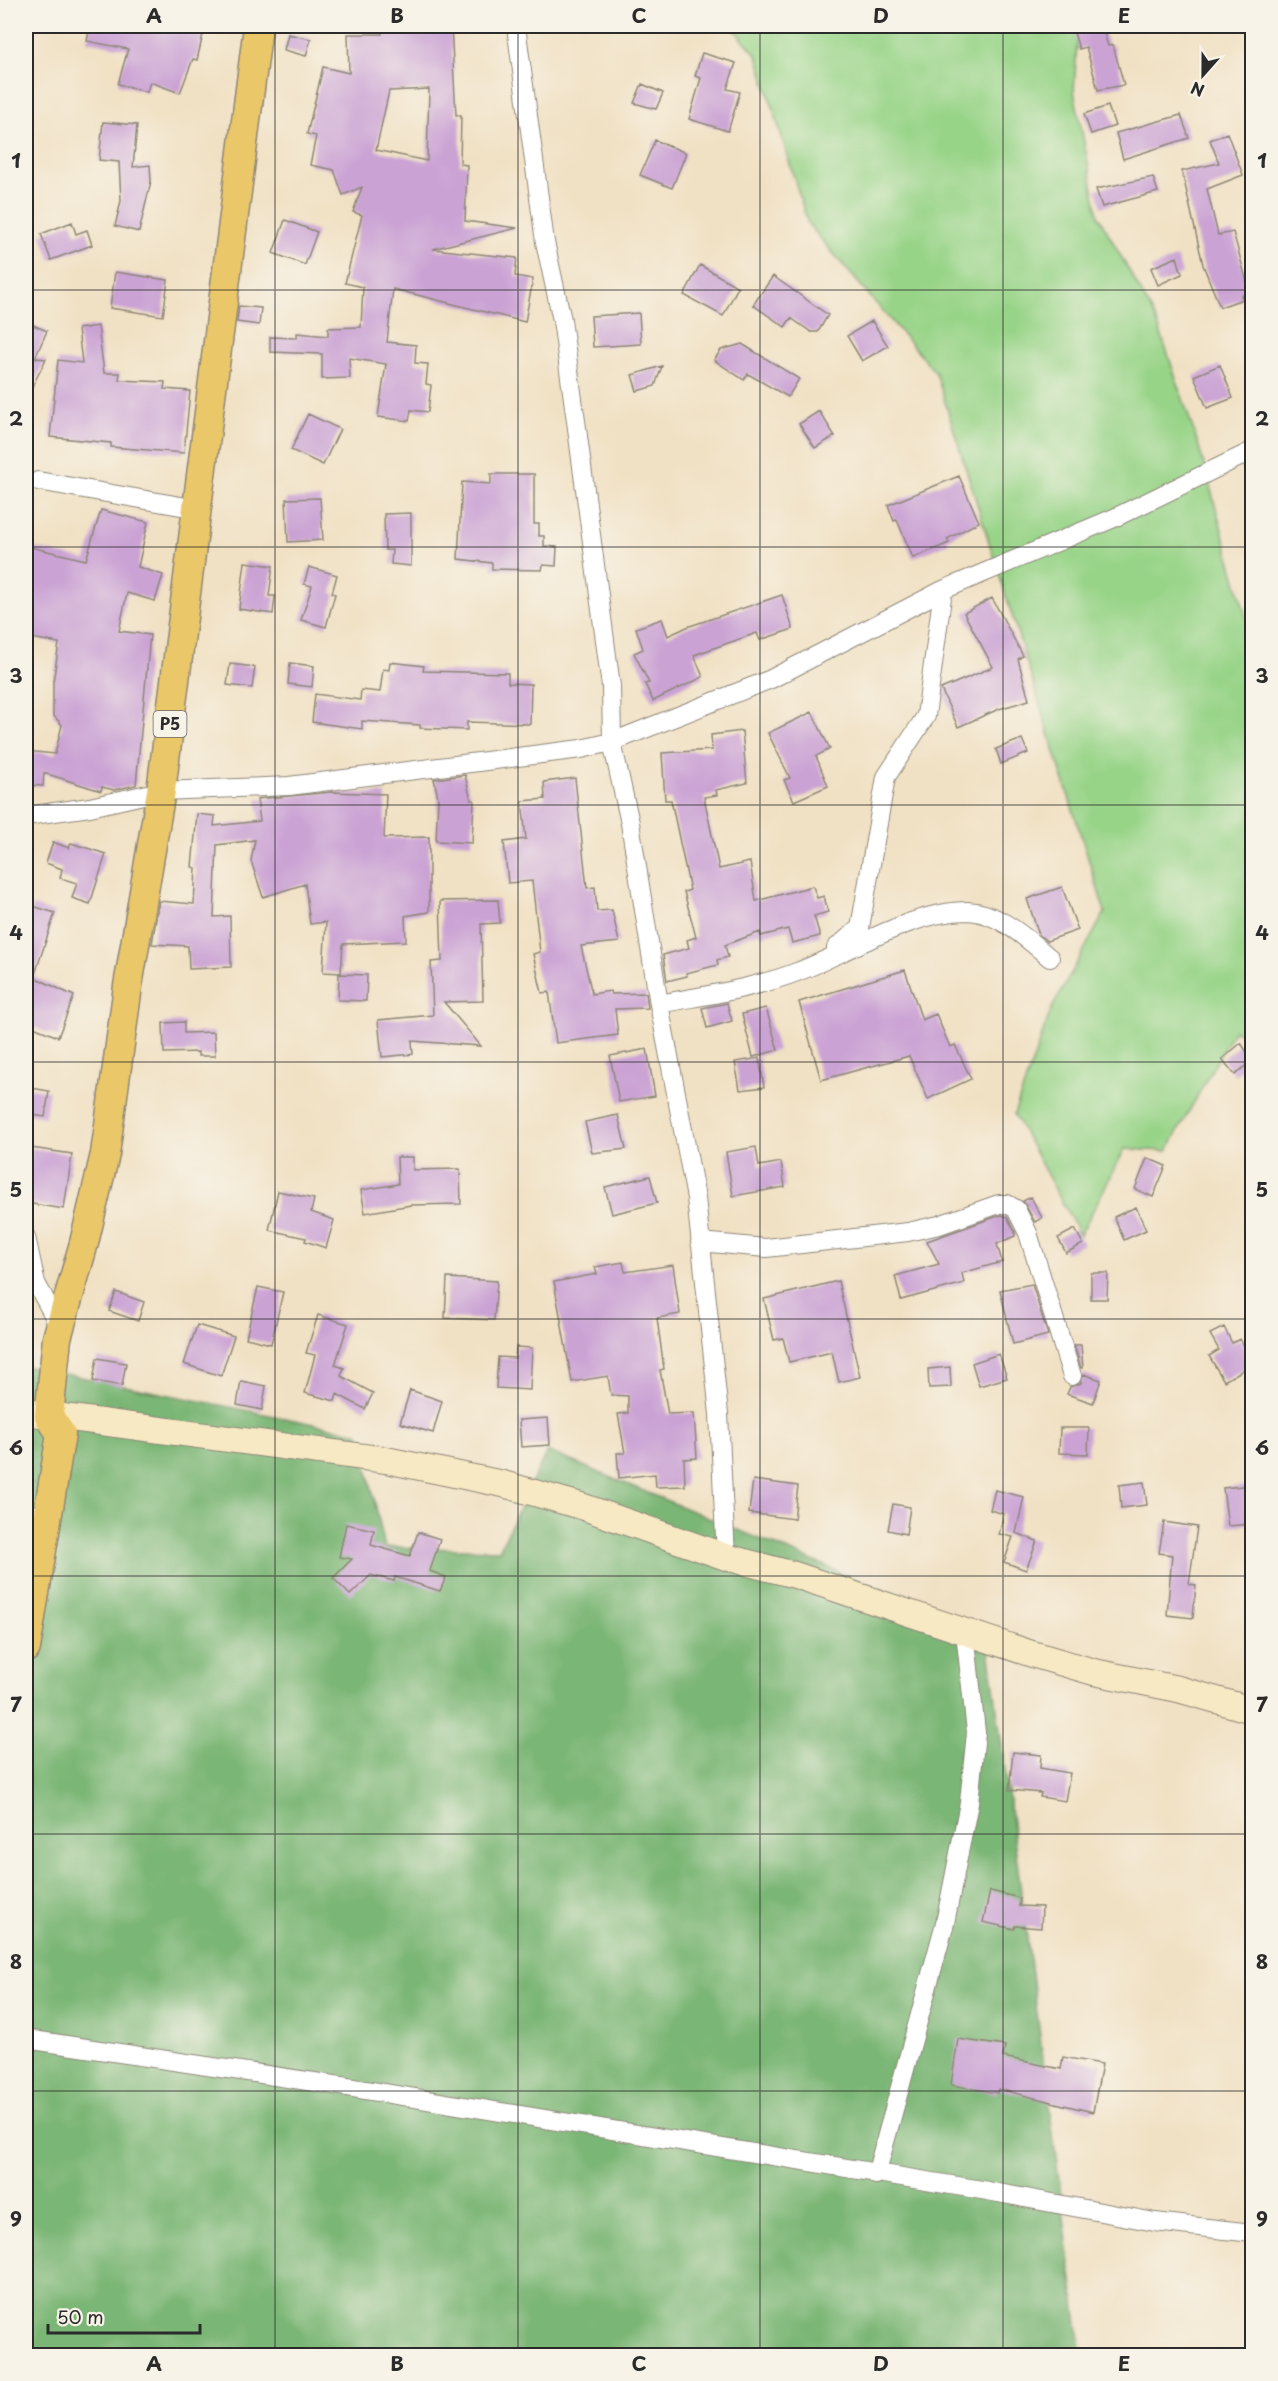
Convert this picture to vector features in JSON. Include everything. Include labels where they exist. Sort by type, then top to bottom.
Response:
[{"type":"main road","name":"P5","points":[[26,1648],[36,1517],[61,1434],[37,1414],[84,1243],[105,1154],[128,986],[161,791],[258,26]]},
{"type":"street","points":[[516,26],[545,242],[562,320],[576,421],[610,686],[612,742],[630,823],[659,1004],[696,1198],[720,1434],[726,1557]]},
{"type":"street","points":[[26,816],[90,807],[161,791],[289,786],[581,749],[612,742],[771,679],[943,590],[1114,518],[1252,451]]},
{"type":"street","points":[[38,481],[198,509]]},
{"type":"street","points":[[820,962],[860,928],[886,777],[926,716],[943,590]]},
{"type":"street","points":[[659,1004],[761,984],[934,915],[970,911],[998,920],[1050,958]]},
{"type":"street","points":[[700,1242],[766,1248],[908,1232],[939,1225],[999,1204],[1007,1204],[1016,1209],[1036,1254],[1050,1310],[1072,1376]]},
{"type":"street","points":[[26,1237],[36,1283],[55,1318],[57,1338]]},
{"type":"street","points":[[37,1414],[441,1470],[544,1494],[666,1534],[726,1557],[795,1575],[1094,1672],[1178,1689],[1252,1710]]},
{"type":"street","points":[[876,2175],[945,1923],[969,1803],[976,1732],[965,1632]]},
{"type":"street","points":[[26,2039],[341,2086],[876,2175],[982,2190],[1155,2222],[1252,2234]]},
{"type":"green space","points":[[731,26],[1078,26],[1074,91],[1098,215],[1156,319],[1199,447],[1252,638],[1252,1041],[1234,1030],[1167,1151],[1125,1149],[1080,1235],[1014,1114],[1051,1010],[1105,912],[936,373],[808,224],[757,55]]},
{"type":"green space","points":[[26,1366],[359,1433],[385,1547],[499,1550],[547,1451],[987,1633],[1082,2355],[26,2355]]},
{"type":"building","points":[[90,26],[205,26],[197,60],[193,59],[180,93],[150,82],[147,92],[118,84],[128,49],[87,41]]},
{"type":"building","points":[[381,26],[451,26],[456,115],[461,115],[460,164],[467,165],[465,221],[517,228],[433,249],[517,258],[515,276],[533,279],[525,322],[393,289],[387,342],[416,345],[415,363],[428,364],[426,384],[431,385],[428,412],[411,410],[409,421],[378,417],[386,364],[349,358],[350,378],[322,379],[322,354],[270,352],[270,337],[297,338],[297,333],[328,336],[328,328],[361,327],[363,287],[345,283],[362,215],[353,212],[362,187],[343,195],[334,170],[310,165],[316,136],[307,134],[323,67],[349,73],[348,34],[382,34]],"holes":[[[429,89],[427,161],[376,150],[389,91]]]},
{"type":"building","points":[[1072,26],[1102,26],[1108,46],[1113,45],[1124,85],[1098,90],[1086,47],[1079,49]]},
{"type":"building","points":[[288,34],[311,39],[306,56],[284,50]]},
{"type":"building","points":[[702,53],[736,63],[727,89],[740,92],[728,131],[689,119],[701,78],[695,76]]},
{"type":"building","points":[[642,84],[663,93],[656,109],[634,103]]},
{"type":"building","points":[[1108,106],[1115,126],[1091,134],[1084,114]]},
{"type":"building","points":[[1181,115],[1189,138],[1123,159],[1116,133]]},
{"type":"building","points":[[103,122],[137,125],[133,167],[150,165],[151,181],[139,232],[115,226],[121,201],[119,162],[99,160]]},
{"type":"building","points":[[1227,133],[1243,175],[1207,189],[1218,235],[1233,232],[1250,293],[1241,296],[1243,299],[1220,307],[1203,265],[1182,171],[1219,163],[1210,140]]},
{"type":"building","points":[[655,140],[686,153],[672,188],[640,175]]},
{"type":"building","points":[[1153,177],[1158,192],[1102,207],[1096,189]]},
{"type":"building","points":[[285,220],[317,232],[305,265],[273,253]]},
{"type":"building","points":[[72,222],[76,234],[87,230],[92,245],[51,260],[41,234]]},
{"type":"building","points":[[1177,257],[1182,274],[1158,285],[1151,268]]},
{"type":"building","points":[[700,265],[738,287],[723,316],[684,295]]},
{"type":"building","points":[[115,272],[168,280],[163,316],[110,308]]},
{"type":"building","points":[[773,276],[828,315],[818,332],[811,332],[791,318],[785,327],[753,305]]},
{"type":"building","points":[[239,306],[261,308],[259,325],[237,322]]},
{"type":"building","points":[[639,313],[641,344],[593,347],[591,316]]},
{"type":"building","points":[[872,321],[888,346],[862,361],[847,336]]},
{"type":"building","points":[[26,322],[47,331],[35,358],[46,359],[26,399]]},
{"type":"building","points":[[98,326],[104,373],[120,373],[119,380],[165,382],[164,389],[190,391],[184,453],[111,447],[111,443],[50,437],[58,360],[82,363],[78,329]]},
{"type":"building","points":[[742,344],[799,379],[788,397],[748,374],[744,380],[714,360],[721,350]]},
{"type":"building","points":[[1220,365],[1233,398],[1207,408],[1194,376]]},
{"type":"building","points":[[662,366],[655,386],[637,391],[632,375]]},
{"type":"building","points":[[819,411],[835,436],[815,448],[799,424]]},
{"type":"building","points":[[308,414],[340,429],[323,465],[291,450]]},
{"type":"building","points":[[491,474],[534,474],[534,524],[539,524],[539,536],[544,536],[544,546],[557,547],[556,566],[543,565],[542,570],[492,569],[492,563],[458,559],[462,482],[491,484]]},
{"type":"building","points":[[959,476],[979,522],[947,539],[949,543],[913,558],[888,505]]},
{"type":"building","points":[[320,498],[323,540],[288,542],[286,499]]},
{"type":"building","points":[[101,510],[148,522],[138,567],[163,575],[155,601],[127,593],[119,631],[150,635],[136,785],[114,790],[102,787],[101,791],[44,773],[43,786],[26,785],[26,751],[55,754],[62,725],[53,715],[53,683],[59,643],[26,637],[26,546],[86,560]]},
{"type":"building","points":[[411,513],[411,566],[391,564],[392,550],[385,550],[384,514]]},
{"type":"building","points":[[245,562],[273,566],[269,596],[275,596],[273,614],[239,609]]},
{"type":"building","points":[[309,567],[337,575],[332,593],[335,594],[326,627],[301,620],[312,586],[304,584]]},
{"type":"building","points":[[782,595],[793,629],[760,640],[757,633],[694,655],[703,677],[653,701],[645,684],[649,683],[634,653],[643,649],[636,628],[662,619],[668,636],[687,627]]},
{"type":"building","points":[[992,598],[1023,656],[1018,659],[1029,700],[999,709],[958,727],[941,689],[993,667],[964,613]]},
{"type":"building","points":[[390,662],[424,666],[423,671],[508,673],[508,683],[531,684],[530,724],[467,722],[467,730],[420,728],[420,725],[362,721],[362,729],[312,722],[315,694],[360,700],[361,690],[380,692],[383,669],[389,670]]},
{"type":"building","points":[[290,663],[314,666],[312,687],[288,684]]},
{"type":"building","points":[[230,664],[255,667],[252,688],[227,685]]},
{"type":"building","points":[[812,712],[830,749],[816,756],[828,786],[794,801],[784,780],[790,778],[768,733]]},
{"type":"building","points":[[742,731],[747,783],[716,790],[717,795],[704,797],[719,869],[750,862],[756,901],[813,886],[817,898],[824,896],[828,912],[814,916],[820,936],[792,943],[788,929],[761,936],[760,932],[725,945],[728,957],[717,960],[718,965],[686,973],[687,976],[667,981],[663,955],[689,948],[687,940],[696,937],[684,892],[690,890],[671,800],[665,800],[662,753],[712,750],[711,735]]},
{"type":"building","points":[[1022,739],[1028,753],[1001,764],[996,749]]},
{"type":"building","points":[[465,775],[471,800],[474,800],[472,843],[436,841],[438,798],[434,779]]},
{"type":"building","points":[[575,778],[587,888],[595,887],[597,911],[612,910],[619,942],[581,946],[592,994],[610,991],[611,994],[646,993],[648,1008],[615,1009],[618,1035],[556,1043],[549,992],[542,993],[533,954],[540,952],[532,881],[508,883],[504,842],[526,839],[522,801],[545,799],[544,782]]},
{"type":"building","points":[[332,792],[386,794],[384,838],[429,837],[429,912],[405,916],[406,941],[343,944],[341,973],[323,972],[326,922],[310,924],[305,884],[263,897],[251,861],[255,840],[217,845],[214,917],[230,916],[231,967],[189,969],[188,946],[152,944],[159,901],[194,904],[196,868],[192,867],[197,814],[215,816],[214,826],[260,821],[257,799]]},
{"type":"building","points":[[53,842],[69,848],[71,843],[106,854],[90,904],[72,898],[77,883],[60,878],[62,869],[46,863]]},
{"type":"building","points":[[1062,887],[1078,930],[1047,941],[1039,935],[1027,899]]},
{"type":"building","points":[[498,900],[500,923],[481,924],[483,1001],[444,1002],[481,1046],[412,1041],[413,1054],[382,1057],[378,1020],[433,1015],[431,962],[442,961],[440,901]]},
{"type":"building","points":[[33,906],[55,913],[34,977],[74,996],[58,1037],[26,1024],[26,931]]},
{"type":"building","points":[[905,970],[922,1020],[936,1014],[950,1047],[955,1045],[971,1079],[928,1099],[909,1056],[821,1080],[799,1002]]},
{"type":"building","points":[[339,974],[367,975],[366,1001],[338,1000]]},
{"type":"building","points":[[727,1003],[732,1021],[707,1028],[702,1008]]},
{"type":"building","points":[[766,1008],[778,1050],[753,1057],[742,1014]]},
{"type":"building","points":[[184,1022],[184,1033],[214,1032],[215,1056],[198,1056],[198,1052],[164,1053],[163,1023]]},
{"type":"building","points":[[1241,1043],[1252,1060],[1235,1075],[1222,1059]]},
{"type":"building","points":[[647,1049],[655,1096],[619,1102],[610,1056]]},
{"type":"building","points":[[759,1058],[764,1087],[740,1090],[735,1062]]},
{"type":"building","points":[[26,1087],[49,1091],[45,1117],[26,1114]]},
{"type":"building","points":[[618,1115],[626,1149],[592,1153],[585,1122]]},
{"type":"building","points":[[756,1147],[759,1166],[781,1162],[785,1187],[733,1196],[726,1152]]},
{"type":"building","points":[[31,1148],[72,1154],[64,1209],[26,1203]]},
{"type":"building","points":[[397,1157],[413,1157],[413,1170],[460,1169],[461,1204],[411,1205],[365,1213],[361,1190],[398,1184]]},
{"type":"building","points":[[1147,1158],[1166,1166],[1153,1197],[1135,1189]]},
{"type":"building","points":[[650,1176],[657,1203],[612,1214],[605,1187]]},
{"type":"building","points":[[278,1191],[314,1199],[311,1212],[334,1220],[326,1248],[305,1241],[306,1238],[269,1230]]},
{"type":"building","points":[[1031,1197],[1042,1218],[1035,1222],[1023,1201]]},
{"type":"building","points":[[1136,1207],[1146,1230],[1124,1240],[1114,1217]]},
{"type":"building","points":[[1001,1215],[1007,1217],[1015,1232],[1015,1236],[997,1244],[1002,1262],[962,1273],[964,1283],[901,1300],[895,1276],[939,1264],[927,1241]]},
{"type":"building","points":[[1075,1229],[1083,1244],[1066,1253],[1058,1238]]},
{"type":"building","points":[[623,1262],[625,1272],[673,1265],[680,1314],[657,1318],[664,1369],[660,1370],[668,1414],[694,1413],[697,1458],[684,1459],[685,1486],[656,1487],[655,1474],[619,1478],[617,1453],[625,1453],[618,1414],[628,1413],[628,1396],[611,1395],[608,1376],[572,1382],[554,1282],[597,1274],[595,1267]]},
{"type":"building","points":[[1091,1273],[1108,1273],[1107,1299],[1091,1299]]},
{"type":"building","points":[[447,1278],[497,1281],[494,1320],[445,1318]]},
{"type":"building","points":[[838,1281],[860,1377],[839,1382],[832,1352],[789,1362],[783,1338],[774,1340],[764,1299]]},
{"type":"building","points":[[1032,1284],[1048,1335],[1013,1344],[1000,1290]]},
{"type":"building","points":[[258,1287],[283,1292],[271,1344],[246,1338]]},
{"type":"building","points":[[116,1292],[144,1302],[138,1321],[109,1311]]},
{"type":"building","points":[[318,1315],[348,1324],[335,1365],[344,1368],[341,1376],[373,1393],[365,1409],[337,1394],[335,1401],[305,1393],[315,1355],[306,1353]]},
{"type":"building","points":[[197,1325],[234,1336],[221,1376],[184,1364]]},
{"type":"building","points":[[1224,1327],[1232,1343],[1240,1339],[1252,1365],[1224,1381],[1209,1356],[1219,1350],[1210,1334]]},
{"type":"building","points":[[1074,1345],[1081,1345],[1083,1368],[1081,1368]]},
{"type":"building","points":[[516,1347],[532,1348],[530,1390],[496,1388],[498,1357],[515,1358]]},
{"type":"building","points":[[999,1354],[1007,1378],[979,1386],[972,1363]]},
{"type":"building","points":[[97,1358],[126,1363],[122,1386],[93,1381]]},
{"type":"building","points":[[950,1367],[951,1387],[929,1388],[928,1369]]},
{"type":"building","points":[[1083,1374],[1101,1380],[1093,1403],[1067,1394],[1070,1387],[1081,1383]]},
{"type":"building","points":[[241,1381],[266,1386],[262,1410],[237,1405]]},
{"type":"building","points":[[410,1390],[442,1401],[433,1433],[400,1423]]},
{"type":"building","points":[[548,1418],[550,1445],[521,1447],[519,1420]]},
{"type":"building","points":[[1060,1428],[1089,1428],[1088,1454],[1059,1453]]},
{"type":"building","points":[[753,1480],[798,1486],[794,1519],[749,1513]]},
{"type":"building","points":[[1144,1482],[1147,1505],[1121,1508],[1119,1485]]},
{"type":"building","points":[[1252,1485],[1252,1524],[1228,1526],[1223,1488]]},
{"type":"building","points":[[995,1490],[1024,1497],[1016,1533],[1037,1541],[1026,1570],[1004,1562],[1013,1537],[999,1534],[1004,1514],[990,1510]]},
{"type":"building","points":[[893,1504],[910,1507],[906,1534],[888,1530]]},
{"type":"building","points":[[1164,1522],[1197,1527],[1189,1584],[1196,1585],[1193,1618],[1167,1615],[1172,1555],[1159,1553]]},
{"type":"building","points":[[346,1524],[374,1530],[371,1545],[410,1556],[418,1532],[440,1539],[430,1571],[446,1577],[440,1591],[395,1577],[394,1581],[371,1575],[350,1595],[333,1578],[352,1559],[339,1557]]},
{"type":"building","points":[[1013,1752],[1041,1755],[1040,1768],[1070,1773],[1065,1801],[1040,1797],[1041,1793],[1009,1790]]},
{"type":"building","points":[[990,1891],[1020,1898],[1019,1906],[1042,1907],[1041,1928],[1015,1926],[1014,1929],[983,1922]]},
{"type":"building","points":[[958,2039],[1005,2046],[1003,2057],[1061,2069],[1063,2057],[1102,2064],[1093,2112],[998,2089],[997,2093],[951,2085]]}]
